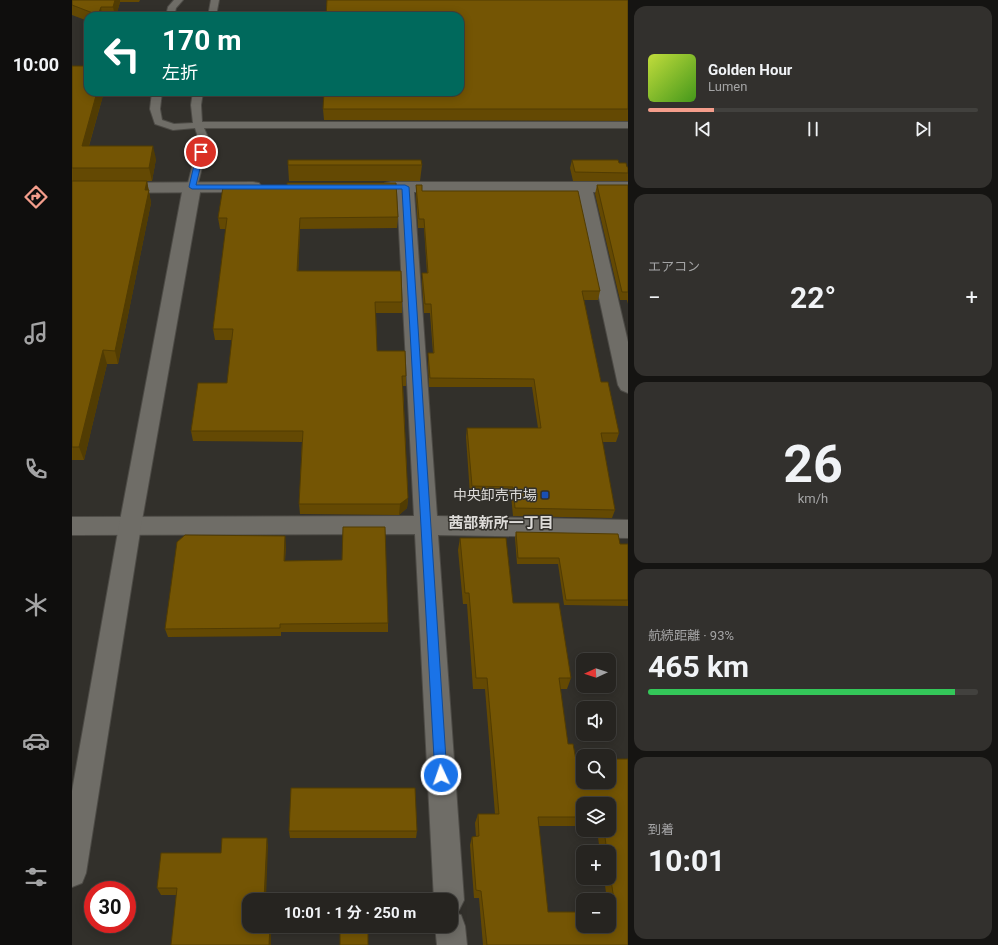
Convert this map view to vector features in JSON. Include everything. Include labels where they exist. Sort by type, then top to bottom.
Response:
[{"type":"street","points":[[72,873],[130,526],[192,187]]},
{"type":"street","points":[[72,188],[271,187]]},
{"type":"street","points":[[374,187],[628,187]]},
{"type":"street","points":[[405,187],[449,893]]},
{"type":"street","points":[[583,187],[628,385]]},
{"type":"street","points":[[72,526],[426,524],[628,529]]},
{"type":"street","points":[[451,933],[452,945]]},
{"type":"lane","points":[[171,12],[172,7],[179,0]]},
{"type":"lane","points":[[213,12],[215,0]]},
{"type":"lane","points":[[156,96],[154,109],[158,122],[173,126],[198,124],[628,125]]},
{"type":"lane","points":[[192,187],[204,140],[198,124],[196,105],[197,96]]},
{"type":"building","points":[[72,0],[115,0],[113,7],[101,7],[99,12],[90,12],[72,5]]},
{"type":"building","points":[[327,0],[628,0],[628,109],[323,109],[324,96],[464,96],[464,12],[326,12]]},
{"type":"building","points":[[72,66],[84,66],[84,96],[96,96],[82,146],[153,146],[149,168],[72,168]]},
{"type":"building","points":[[288,160],[421,160],[422,165],[288,165]]},
{"type":"building","points":[[572,160],[618,160],[619,163],[626,163],[628,173],[575,172]]},
{"type":"building","points":[[72,181],[147,181],[145,190],[149,190],[115,351],[103,350],[79,447],[72,447]]},
{"type":"building","points":[[287,183],[396,183],[398,217],[300,218],[297,271],[401,271],[402,302],[375,302],[377,351],[405,351],[406,376],[402,376],[408,498],[400,504],[299,504],[303,431],[191,431],[198,383],[227,383],[233,329],[213,329],[227,218],[218,218],[223,187],[287,187]]},
{"type":"building","points":[[416,185],[422,185],[422,191],[578,191],[600,291],[582,291],[601,382],[608,382],[619,433],[601,433],[615,510],[515,508],[513,487],[472,486],[467,428],[541,428],[534,379],[430,378],[428,353],[434,353],[431,304],[425,304],[422,273],[428,273],[424,219],[419,219]]},
{"type":"building","points":[[597,185],[628,185],[628,292],[622,292]]},
{"type":"building","points":[[343,527],[385,527],[388,623],[280,624],[280,628],[165,629],[177,542],[185,535],[285,536],[284,561],[342,560]]},
{"type":"building","points":[[516,532],[618,534],[620,544],[628,544],[628,600],[566,600],[559,558],[518,558]]},
{"type":"building","points":[[460,538],[506,538],[513,603],[559,603],[571,678],[559,678],[568,744],[573,744],[576,760],[576,789],[616,789],[616,759],[628,759],[628,945],[487,945],[481,891],[476,890],[472,837],[479,836],[478,814],[499,814],[487,678],[476,678],[469,593],[465,593]]},
{"type":"building","points":[[291,788],[415,788],[417,831],[289,831]]},
{"type":"building","points":[[222,838],[267,838],[264,893],[242,893],[242,933],[270,933],[269,945],[171,945],[177,888],[157,888],[161,853],[221,853]]},
{"type":"building","points":[[340,933],[368,933],[368,945],[340,945]]},
{"type":"place","name":"中央卸売市場","points":[[545,495]]},
{"type":"district","name":"茜部新所一丁目","points":[[501,523]]},
{"type":"route","points":[[201,152],[192,187],[405,187],[441,775]]}]
